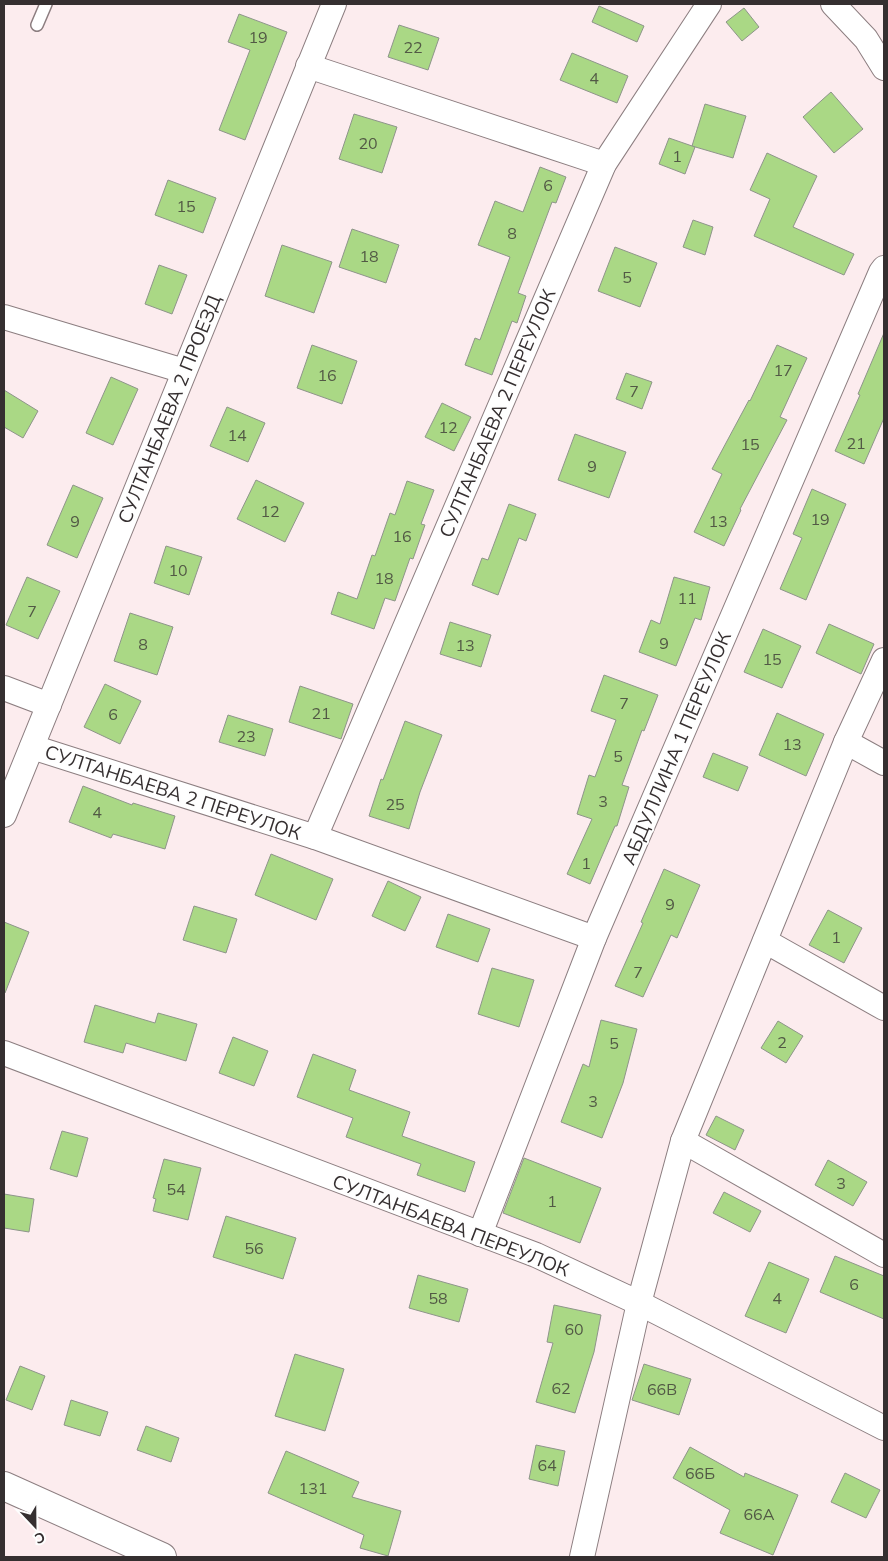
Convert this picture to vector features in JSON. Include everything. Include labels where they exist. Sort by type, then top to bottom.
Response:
[{"type":"main road","points":[[4,1486],[162,1557]]},
{"type":"street","name":"СУЛТАНБАЕВА 2 ПРОЕЗД","points":[[4,815],[334,4]]},
{"type":"street","name":"СУЛТАНБАЕВА 2 ПЕРЕУЛОК","points":[[314,837],[604,164],[709,4]]},
{"type":"street","points":[[833,4],[866,40],[884,68]]},
{"type":"street","points":[[308,66],[604,164]]},
{"type":"street","name":"АБДУЛЛИНА 1 ПЕРЕУЛОК","points":[[480,1234],[594,938],[884,268]]},
{"type":"street","points":[[4,317],[184,371]]},
{"type":"street","points":[[582,1557],[639,1303],[683,1141],[846,742],[884,660]]},
{"type":"street","points":[[4,688],[49,705]]},
{"type":"street","points":[[846,742],[884,763]]},
{"type":"street","name":"СУЛТАНБАЕВА 2 ПЕРЕУЛОК","points":[[32,747],[314,837],[594,938]]},
{"type":"street","points":[[765,941],[884,1008]]},
{"type":"street","name":"СУЛТАНБАЕВА ПЕРЕУЛОК","points":[[4,1054],[536,1255],[639,1303],[884,1428]]},
{"type":"street","points":[[683,1141],[884,1255]]},
{"type":"lane","points":[[36,25],[46,4]]},
{"type":"building","points":[[599,6],[644,26],[637,42],[592,22]]},
{"type":"building","points":[[744,8],[759,27],[742,41],[726,22]]},
{"type":"building","points":[[239,14],[287,32],[245,140],[219,130],[250,50],[228,42]]},
{"type":"building","points":[[399,25],[439,38],[428,70],[388,57]]},
{"type":"building","points":[[572,53],[628,76],[617,103],[560,80]]},
{"type":"building","points":[[831,92],[863,129],[834,153],[803,117]]},
{"type":"building","points":[[705,104],[746,116],[733,158],[692,146]]},
{"type":"building","points":[[354,114],[397,127],[382,173],[339,159]]},
{"type":"building","points":[[669,138],[695,147],[685,174],[659,164]]},
{"type":"building","points":[[767,153],[817,176],[793,227],[854,254],[844,275],[754,236],[770,199],[750,190]]},
{"type":"building","points":[[540,167],[566,177],[556,203],[552,202],[518,293],[526,296],[517,323],[512,321],[492,375],[465,365],[475,338],[480,340],[510,257],[478,245],[495,201],[523,212]]},
{"type":"building","points":[[168,180],[216,198],[203,233],[155,215]]},
{"type":"building","points":[[693,220],[713,227],[705,255],[683,247]]},
{"type":"building","points":[[352,229],[399,245],[386,283],[339,267]]},
{"type":"building","points":[[282,245],[332,262],[314,313],[265,296]]},
{"type":"building","points":[[615,247],[657,263],[640,307],[598,291]]},
{"type":"building","points":[[159,265],[187,275],[172,314],[145,304]]},
{"type":"building","points":[[884,333],[884,418],[864,464],[835,451],[860,395],[858,394]]},
{"type":"building","points":[[312,345],[357,361],[342,404],[297,388]]},
{"type":"building","points":[[777,345],[807,358],[780,417],[787,420],[740,509],[724,546],[694,532],[722,474],[712,469],[750,401]]},
{"type":"building","points":[[626,373],[652,382],[642,409],[616,399]]},
{"type":"building","points":[[111,377],[138,389],[113,445],[86,433]]},
{"type":"building","points":[[4,390],[38,411],[23,438],[4,427]]},
{"type":"building","points":[[442,403],[471,417],[454,451],[425,437]]},
{"type":"building","points":[[227,407],[265,423],[248,462],[210,446]]},
{"type":"building","points":[[575,434],[626,452],[609,498],[558,480]]},
{"type":"building","points":[[256,480],[304,503],[285,542],[237,519]]},
{"type":"building","points":[[407,481],[434,490],[421,524],[425,525],[413,559],[410,558],[395,601],[385,598],[374,629],[331,614],[338,592],[357,599],[372,555],[375,556],[390,513],[395,515]]},
{"type":"building","points":[[73,485],[103,498],[77,558],[47,545]]},
{"type":"building","points":[[812,489],[846,504],[806,600],[780,589],[802,538],[793,534]]},
{"type":"building","points":[[509,504],[536,514],[526,541],[519,538],[498,595],[472,585],[482,558],[488,560]]},
{"type":"building","points":[[166,546],[202,557],[189,595],[154,583]]},
{"type":"building","points":[[27,577],[60,591],[38,639],[6,625]]},
{"type":"building","points":[[674,577],[710,587],[701,620],[695,618],[676,666],[639,652],[651,620],[660,624]]},
{"type":"building","points":[[130,613],[173,627],[157,675],[114,661]]},
{"type":"building","points":[[450,622],[491,635],[481,667],[440,654]]},
{"type":"building","points":[[829,624],[874,644],[861,674],[816,653]]},
{"type":"building","points":[[763,629],[801,646],[782,688],[744,672]]},
{"type":"building","points":[[604,675],[658,695],[644,731],[642,730],[622,785],[629,787],[617,826],[615,826],[590,884],[567,874],[592,819],[577,814],[589,775],[595,777],[616,720],[591,711]]},
{"type":"building","points":[[105,684],[141,701],[120,744],[84,727]]},
{"type":"building","points":[[300,686],[353,704],[341,739],[289,722]]},
{"type":"building","points":[[777,713],[824,734],[806,776],[759,755]]},
{"type":"building","points":[[228,715],[273,729],[265,756],[219,742]]},
{"type":"building","points":[[405,721],[442,735],[420,792],[409,829],[369,816],[381,779],[383,780]]},
{"type":"building","points":[[713,753],[748,767],[738,791],[703,777]]},
{"type":"building","points":[[83,786],[132,805],[133,803],[175,816],[165,849],[113,834],[111,838],[69,822]]},
{"type":"building","points":[[271,854],[333,879],[316,920],[255,895]]},
{"type":"building","points":[[664,869],[700,885],[677,938],[671,935],[643,997],[615,986]]},
{"type":"building","points":[[388,881],[421,897],[405,931],[372,916]]},
{"type":"building","points":[[194,906],[237,919],[226,953],[183,940]]},
{"type":"building","points":[[828,910],[862,928],[844,963],[809,945]]},
{"type":"building","points":[[448,914],[490,929],[478,962],[436,947]]},
{"type":"building","points":[[4,922],[29,932],[5,993],[4,993]]},
{"type":"building","points":[[492,968],[534,980],[519,1027],[478,1014]]},
{"type":"building","points":[[95,1005],[155,1023],[158,1013],[197,1024],[186,1061],[126,1043],[123,1053],[84,1042]]},
{"type":"building","points":[[601,1020],[637,1029],[623,1083],[602,1138],[561,1122],[583,1064],[589,1067]]},
{"type":"building","points":[[778,1021],[803,1036],[786,1063],[761,1048]]},
{"type":"building","points":[[233,1037],[268,1051],[254,1086],[219,1073]]},
{"type":"building","points":[[313,1054],[356,1070],[349,1090],[410,1112],[402,1136],[475,1162],[465,1192],[417,1175],[421,1164],[346,1137],[353,1118],[297,1097]]},
{"type":"building","points":[[716,1116],[744,1130],[735,1150],[706,1135]]},
{"type":"building","points":[[62,1131],[88,1138],[77,1177],[50,1169]]},
{"type":"building","points":[[524,1158],[601,1188],[580,1243],[503,1213]]},
{"type":"building","points":[[164,1159],[201,1168],[188,1220],[153,1211],[156,1199],[153,1198]]},
{"type":"building","points":[[828,1160],[867,1182],[853,1206],[815,1185]]},
{"type":"building","points":[[724,1192],[761,1211],[750,1232],[713,1213]]},
{"type":"building","points":[[4,1194],[34,1199],[29,1232],[4,1228]]},
{"type":"building","points":[[226,1216],[296,1238],[283,1279],[213,1257]]},
{"type":"building","points":[[835,1256],[884,1276],[884,1319],[820,1292]]},
{"type":"building","points":[[769,1262],[809,1279],[786,1333],[745,1316]]},
{"type":"building","points":[[418,1275],[468,1289],[459,1322],[409,1308]]},
{"type":"building","points":[[554,1305],[601,1315],[594,1352],[575,1413],[536,1402],[553,1343],[547,1342]]},
{"type":"building","points":[[295,1354],[344,1369],[325,1431],[275,1416]]},
{"type":"building","points":[[644,1364],[691,1379],[679,1415],[632,1400]]},
{"type":"building","points":[[20,1366],[45,1376],[32,1410],[6,1400]]},
{"type":"building","points":[[71,1400],[108,1412],[100,1436],[64,1425]]},
{"type":"building","points":[[146,1426],[179,1438],[171,1462],[137,1450]]},
{"type":"building","points":[[536,1445],[565,1451],[558,1486],[529,1479]]},
{"type":"building","points":[[690,1447],[744,1477],[745,1473],[798,1495],[773,1555],[720,1533],[730,1510],[673,1478]]},
{"type":"building","points":[[286,1451],[359,1482],[352,1497],[401,1511],[388,1556],[360,1548],[364,1535],[268,1493]]},
{"type":"building","points":[[845,1473],[880,1490],[866,1518],[831,1502]]}]
